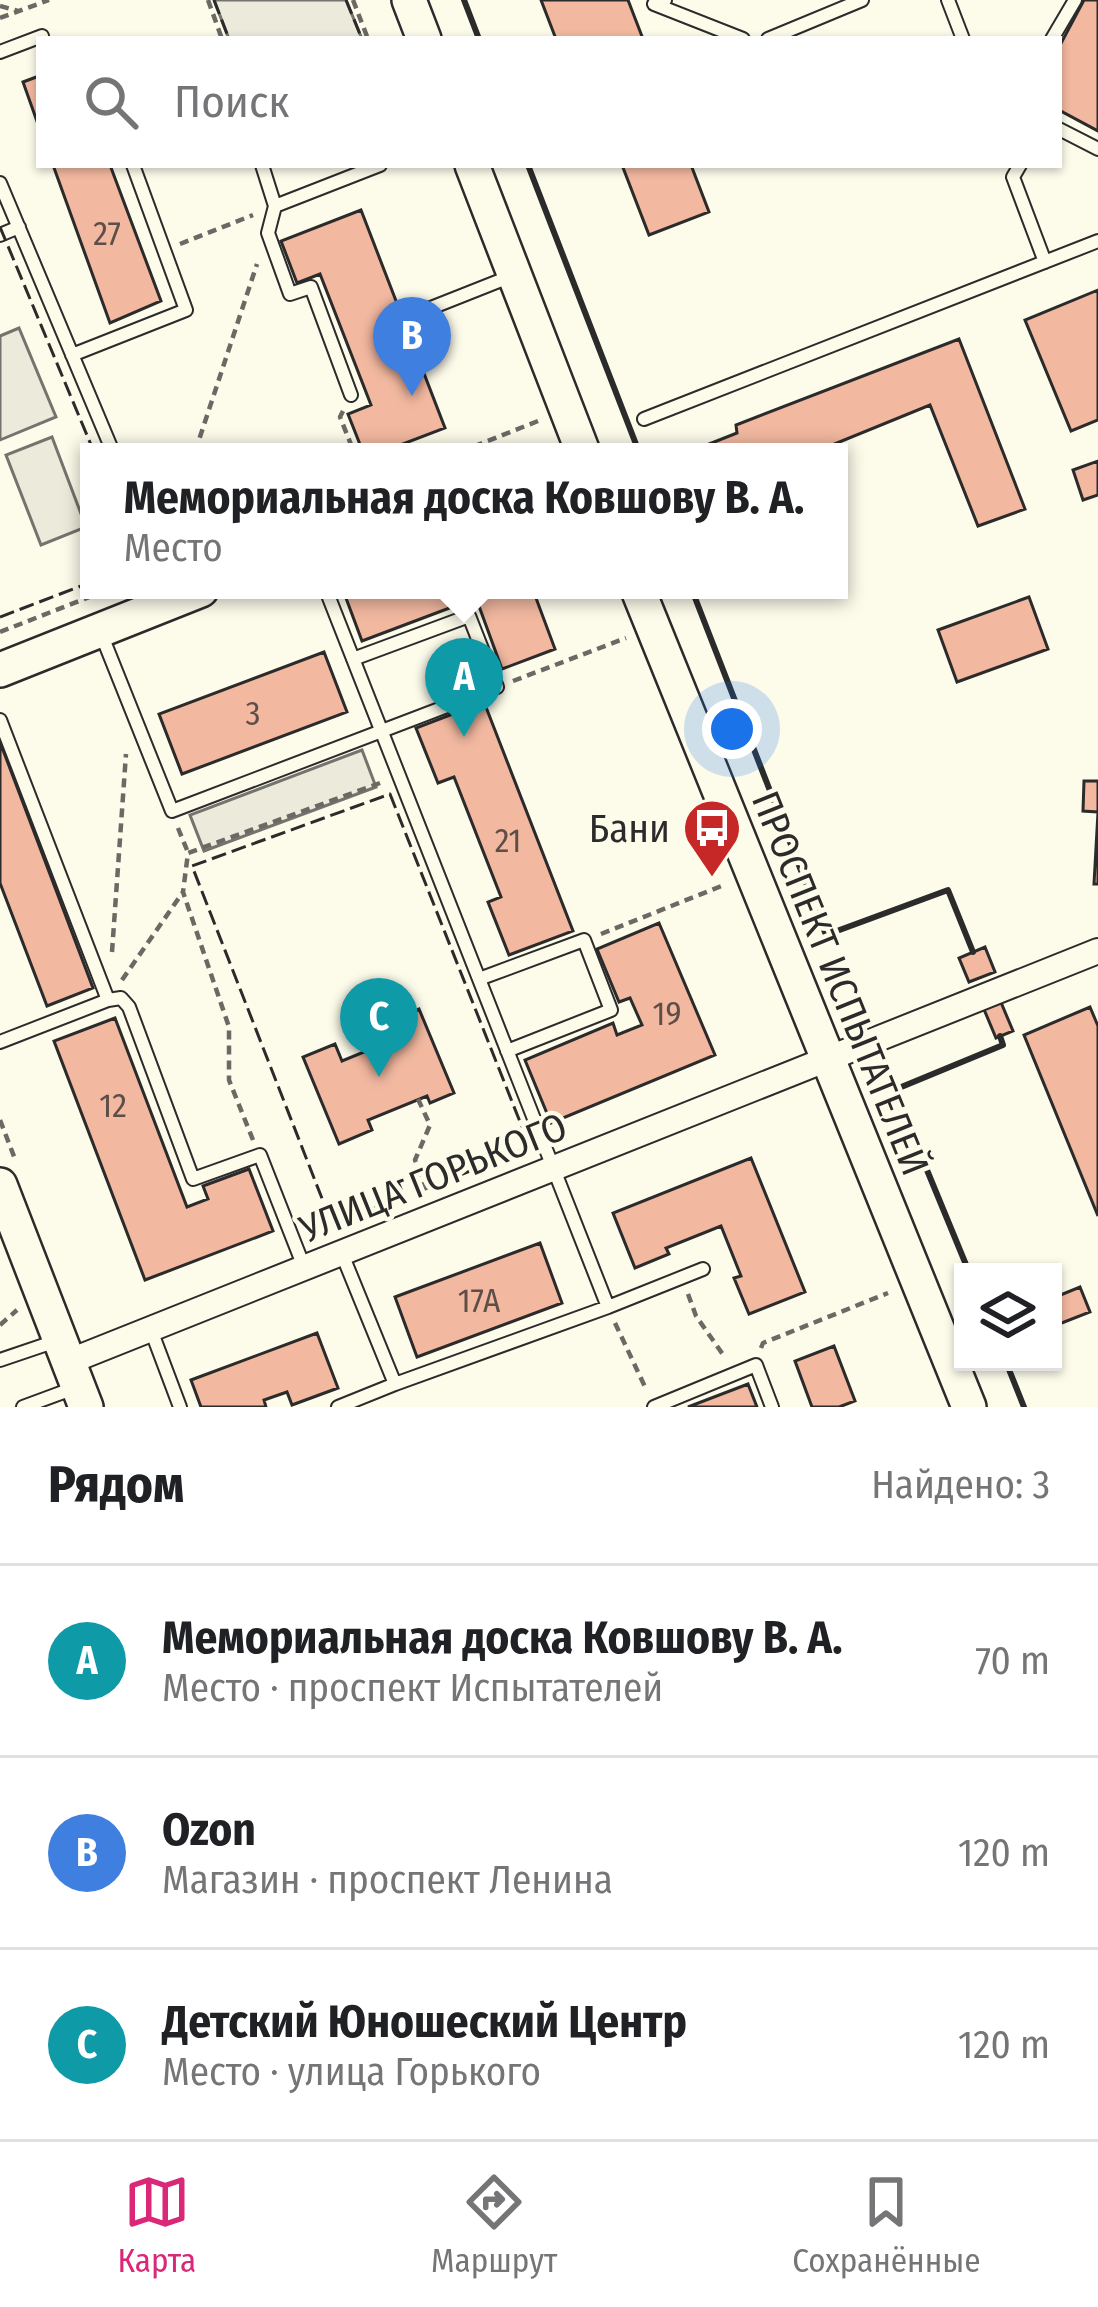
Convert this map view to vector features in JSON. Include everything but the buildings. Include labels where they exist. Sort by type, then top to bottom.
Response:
[{"type":"main road","points":[[409,0],[423,36]]},
{"type":"main road","points":[[473,168],[574,443]]},
{"type":"main road","points":[[0,670],[169,599]]},
{"type":"main road","name":"ПРОСПЕКТ ИСПЫТАТЕЛЕЙ","points":[[642,599],[969,1407]]},
{"type":"main road","points":[[0,1185],[73,1374]]},
{"type":"street","name":"УЛИЦА ГОРЬКОГО","points":[[73,1374],[151,1329],[1098,951]]},
{"type":"lane","points":[[665,0],[654,4],[735,36]]},
{"type":"lane","points":[[775,36],[862,0]]},
{"type":"lane","points":[[948,0],[962,36]]},
{"type":"lane","points":[[1054,36],[1075,0]]},
{"type":"lane","points":[[0,52],[36,38]]},
{"type":"lane","points":[[1062,131],[1098,149]]},
{"type":"lane","points":[[72,355],[186,310],[134,168]]},
{"type":"lane","points":[[263,168],[275,206],[268,233],[290,294],[311,287],[351,395]]},
{"type":"lane","points":[[275,206],[372,168]]},
{"type":"lane","points":[[1018,168],[1013,177],[1046,262]]},
{"type":"lane","points":[[0,183],[109,443]]},
{"type":"lane","points":[[0,235],[19,227]]},
{"type":"lane","points":[[644,419],[1098,241]]},
{"type":"lane","points":[[403,319],[515,275]]},
{"type":"lane","points":[[330,599],[608,1306]]},
{"type":"lane","points":[[100,630],[172,811],[496,687],[469,616],[353,659]]},
{"type":"lane","points":[[0,720],[108,1000]]},
{"type":"lane","points":[[479,979],[584,940],[611,1010],[508,1051]]},
{"type":"lane","points":[[0,1042],[121,998],[129,1007],[193,1179],[260,1155],[304,1268]]},
{"type":"lane","points":[[341,1253],[395,1384]]},
{"type":"lane","points":[[338,1407],[703,1269]]},
{"type":"lane","points":[[151,1329],[180,1407]]},
{"type":"lane","points":[[0,1360],[73,1374]]},
{"type":"lane","points":[[654,1406],[756,1365],[772,1407]]},
{"type":"lane","points":[[23,1407],[73,1374]]},
{"type":"path","points":[[0,18],[49,0]]},
{"type":"path","points":[[208,0],[221,36]]},
{"type":"path","points":[[353,0],[367,36]]},
{"type":"path","points":[[0,6],[19,11]]},
{"type":"path","points":[[164,250],[275,206]]},
{"type":"path","points":[[198,443],[268,233]]},
{"type":"path","points":[[350,443],[340,417],[351,395]]},
{"type":"path","points":[[483,443],[539,421]]},
{"type":"path","points":[[0,632],[84,599]]},
{"type":"path","points":[[496,687],[626,638]]},
{"type":"path","points":[[108,1000],[130,706]]},
{"type":"path","points":[[188,853],[377,782],[404,786]]},
{"type":"path","points":[[172,811],[188,853],[183,892],[229,1027],[229,1080],[260,1155]]},
{"type":"path","points":[[584,940],[724,885]]},
{"type":"path","points":[[108,1000],[183,892]]},
{"type":"path","points":[[418,1099],[430,1125],[415,1160],[428,1193]]},
{"type":"path","points":[[682,1277],[696,1316],[736,1373]]},
{"type":"path","points":[[756,1365],[763,1343],[888,1293]]},
{"type":"path","points":[[608,1306],[654,1406]]},
{"type":"path","points":[[0,1325],[16,1310]]},
{"type":"shaded area","points":[[214,0],[346,0],[361,36],[228,36]]},
{"type":"shaded area","points":[[19,328],[56,417],[0,440],[0,336]]},
{"type":"shaded area","points":[[52,437],[80,511],[80,529],[41,545],[6,455]]},
{"type":"shaded area","points":[[362,750],[376,787],[204,851],[190,815]]},
{"type":"fence","points":[[214,0],[228,36]]},
{"type":"fence","points":[[346,0],[361,36]]},
{"type":"fence","points":[[0,227],[90,443]]},
{"type":"fence","points":[[0,617],[80,586]]},
{"type":"fence","points":[[390,794],[530,1147],[455,1177],[448,1162],[398,1182],[404,1196],[332,1224],[192,866],[390,794]]},
{"type":"wall","points":[[464,0],[478,36]]},
{"type":"wall","points":[[529,168],[636,443]]},
{"type":"wall","points":[[695,599],[826,935],[948,890],[973,952]]},
{"type":"wall","points":[[965,1263],[894,1090],[1003,1045],[1000,1036]]},
{"type":"wall","points":[[1010,1371],[1024,1407]]},
{"type":"place","name":"Ozon","points":[[412,396]]},
{"type":"place","name":"Мемориальная доска Ковшову В. А.","points":[[464,737]]},
{"type":"place","name":"Бани","points":[[712,879]]},
{"type":"place","name":"Детский Юношеский Центр","points":[[379,1077]]}]
